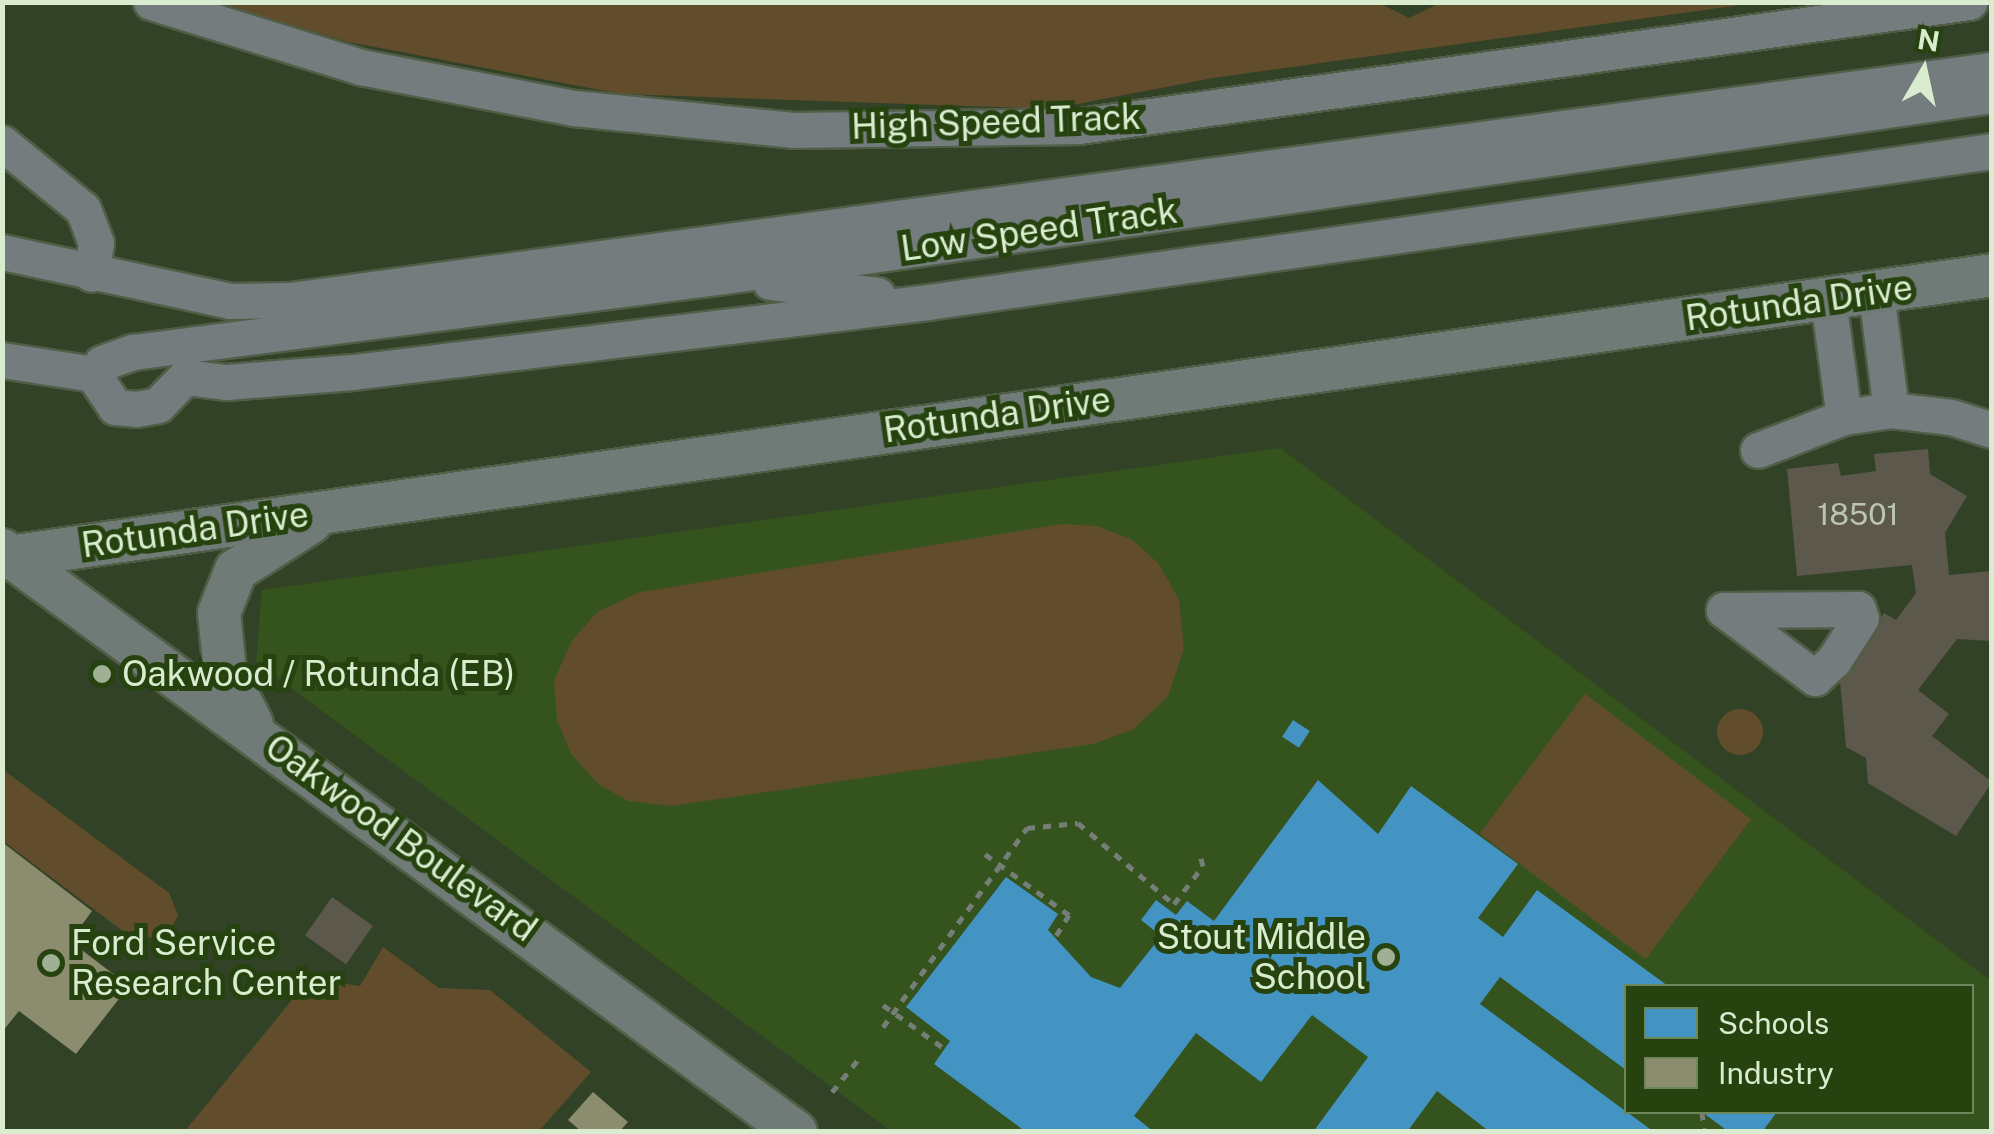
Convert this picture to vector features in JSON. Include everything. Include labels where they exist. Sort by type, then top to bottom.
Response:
[{"type":"main road","name":"Rotunda Drive","points":[[6,555],[1992,275]]},
{"type":"main road","points":[[258,734],[224,671],[219,625],[225,593],[236,570],[333,510]]},
{"type":"main road","name":"Oakwood Boulevard","points":[[6,555],[258,734],[781,1127]]},
{"type":"lane","name":"High Speed Track","points":[[151,2],[361,67],[574,108],[793,130],[1080,126],[1968,2]]},
{"type":"lane","points":[[2,252],[230,301],[290,300],[1992,70]]},
{"type":"lane","name":"Low Speed Track","points":[[93,374],[102,363],[134,352],[725,276],[1992,95]]},
{"type":"lane","points":[[2,143],[82,209],[96,243],[91,274]]},
{"type":"lane","points":[[2,360],[93,374],[115,407],[136,410],[158,405],[185,377],[226,382],[353,372],[928,302],[1992,151]]},
{"type":"lane","points":[[725,276],[928,302]]},
{"type":"lane","points":[[1876,292],[1892,410]]},
{"type":"lane","points":[[1828,299],[1844,417]]},
{"type":"lane","points":[[1758,450],[1844,417],[1892,410],[1951,416],[1992,430]]},
{"type":"path","points":[[883,1027],[1028,828],[1078,823],[1174,904],[1203,866],[1199,851]]},
{"type":"path","points":[[985,854],[1070,915],[1054,937]]},
{"type":"path","points":[[883,1004],[944,1049]]},
{"type":"path","points":[[832,1092],[862,1055]]},
{"type":"shaded area","points":[[1377,2],[1409,18],[1442,2],[1755,3],[1213,78],[1051,109],[621,94],[349,42],[216,3]]},
{"type":"shaded area","points":[[1280,448],[1991,981],[1991,1131],[891,1131],[256,662],[262,590]]},
{"type":"shaded area","points":[[1063,524],[1097,526],[1131,539],[1159,564],[1179,600],[1184,649],[1168,696],[1134,729],[1093,744],[671,806],[628,801],[598,784],[571,754],[557,720],[554,681],[571,642],[597,612],[640,592]]},
{"type":"shaded area","points":[[1585,694],[1751,819],[1646,959],[1480,834]]},
{"type":"shaded area","points":[[1740,709],[1756,716],[1763,732],[1756,748],[1740,755],[1724,748],[1717,732],[1724,716]]},
{"type":"shaded area","points":[[2,769],[169,893],[178,915],[167,937],[132,938],[3,841]]},
{"type":"shaded area","points":[[383,947],[439,988],[490,990],[591,1072],[539,1131],[185,1131],[309,979],[360,986]]},
{"type":"building: Schools","points":[[1293,720],[1310,731],[1299,748],[1282,737]]},
{"type":"building: Schools","name":"Stout Middle School","points":[[1318,780],[1378,834],[1411,786],[1518,864],[1478,918],[1503,937],[1537,890],[1665,984],[1624,984],[1624,1069],[1500,977],[1480,1004],[1624,1110],[1624,1114],[1654,1132],[1490,1132],[1437,1091],[1407,1132],[1313,1132],[1368,1057],[1312,1015],[1261,1082],[1196,1033],[1134,1116],[1154,1132],[1026,1132],[934,1064],[950,1041],[906,1007],[1006,877],[1058,914],[1048,930],[1091,977],[1120,988],[1161,936],[1141,920],[1156,900],[1176,915],[1187,901],[1214,921]]},
{"type":"building: Schools","points":[[1705,1114],[1776,1114],[1762,1132],[1729,1132]]},
{"type":"building: Industry","name":"Ford Service Research Center","points":[[2,842],[92,911],[70,941],[129,986],[76,1054],[19,1011],[2,1032]]},
{"type":"building: Industry","points":[[593,1092],[628,1122],[619,1132],[582,1132],[568,1120]]},
{"type":"building: Other","points":[[1928,449],[1930,474],[1967,496],[1945,533],[1949,575],[1992,571],[1992,641],[1957,639],[1918,690],[1949,714],[1932,736],[1992,782],[1956,836],[1868,783],[1866,758],[1846,747],[1840,681],[1884,613],[1896,620],[1916,593],[1912,565],[1797,576],[1787,469],[1838,463],[1841,476],[1876,471],[1874,454]]},
{"type":"building: Other","points":[[332,897],[373,926],[346,964],[305,936]]},
{"type":"place","name":"Oakwood / Rotunda (EB)","points":[[102,674]]},
{"type":"place","name":"Stout Middle School","points":[[1386,957]]},
{"type":"place","name":"Ford Service Research Center","points":[[51,963]]}]
